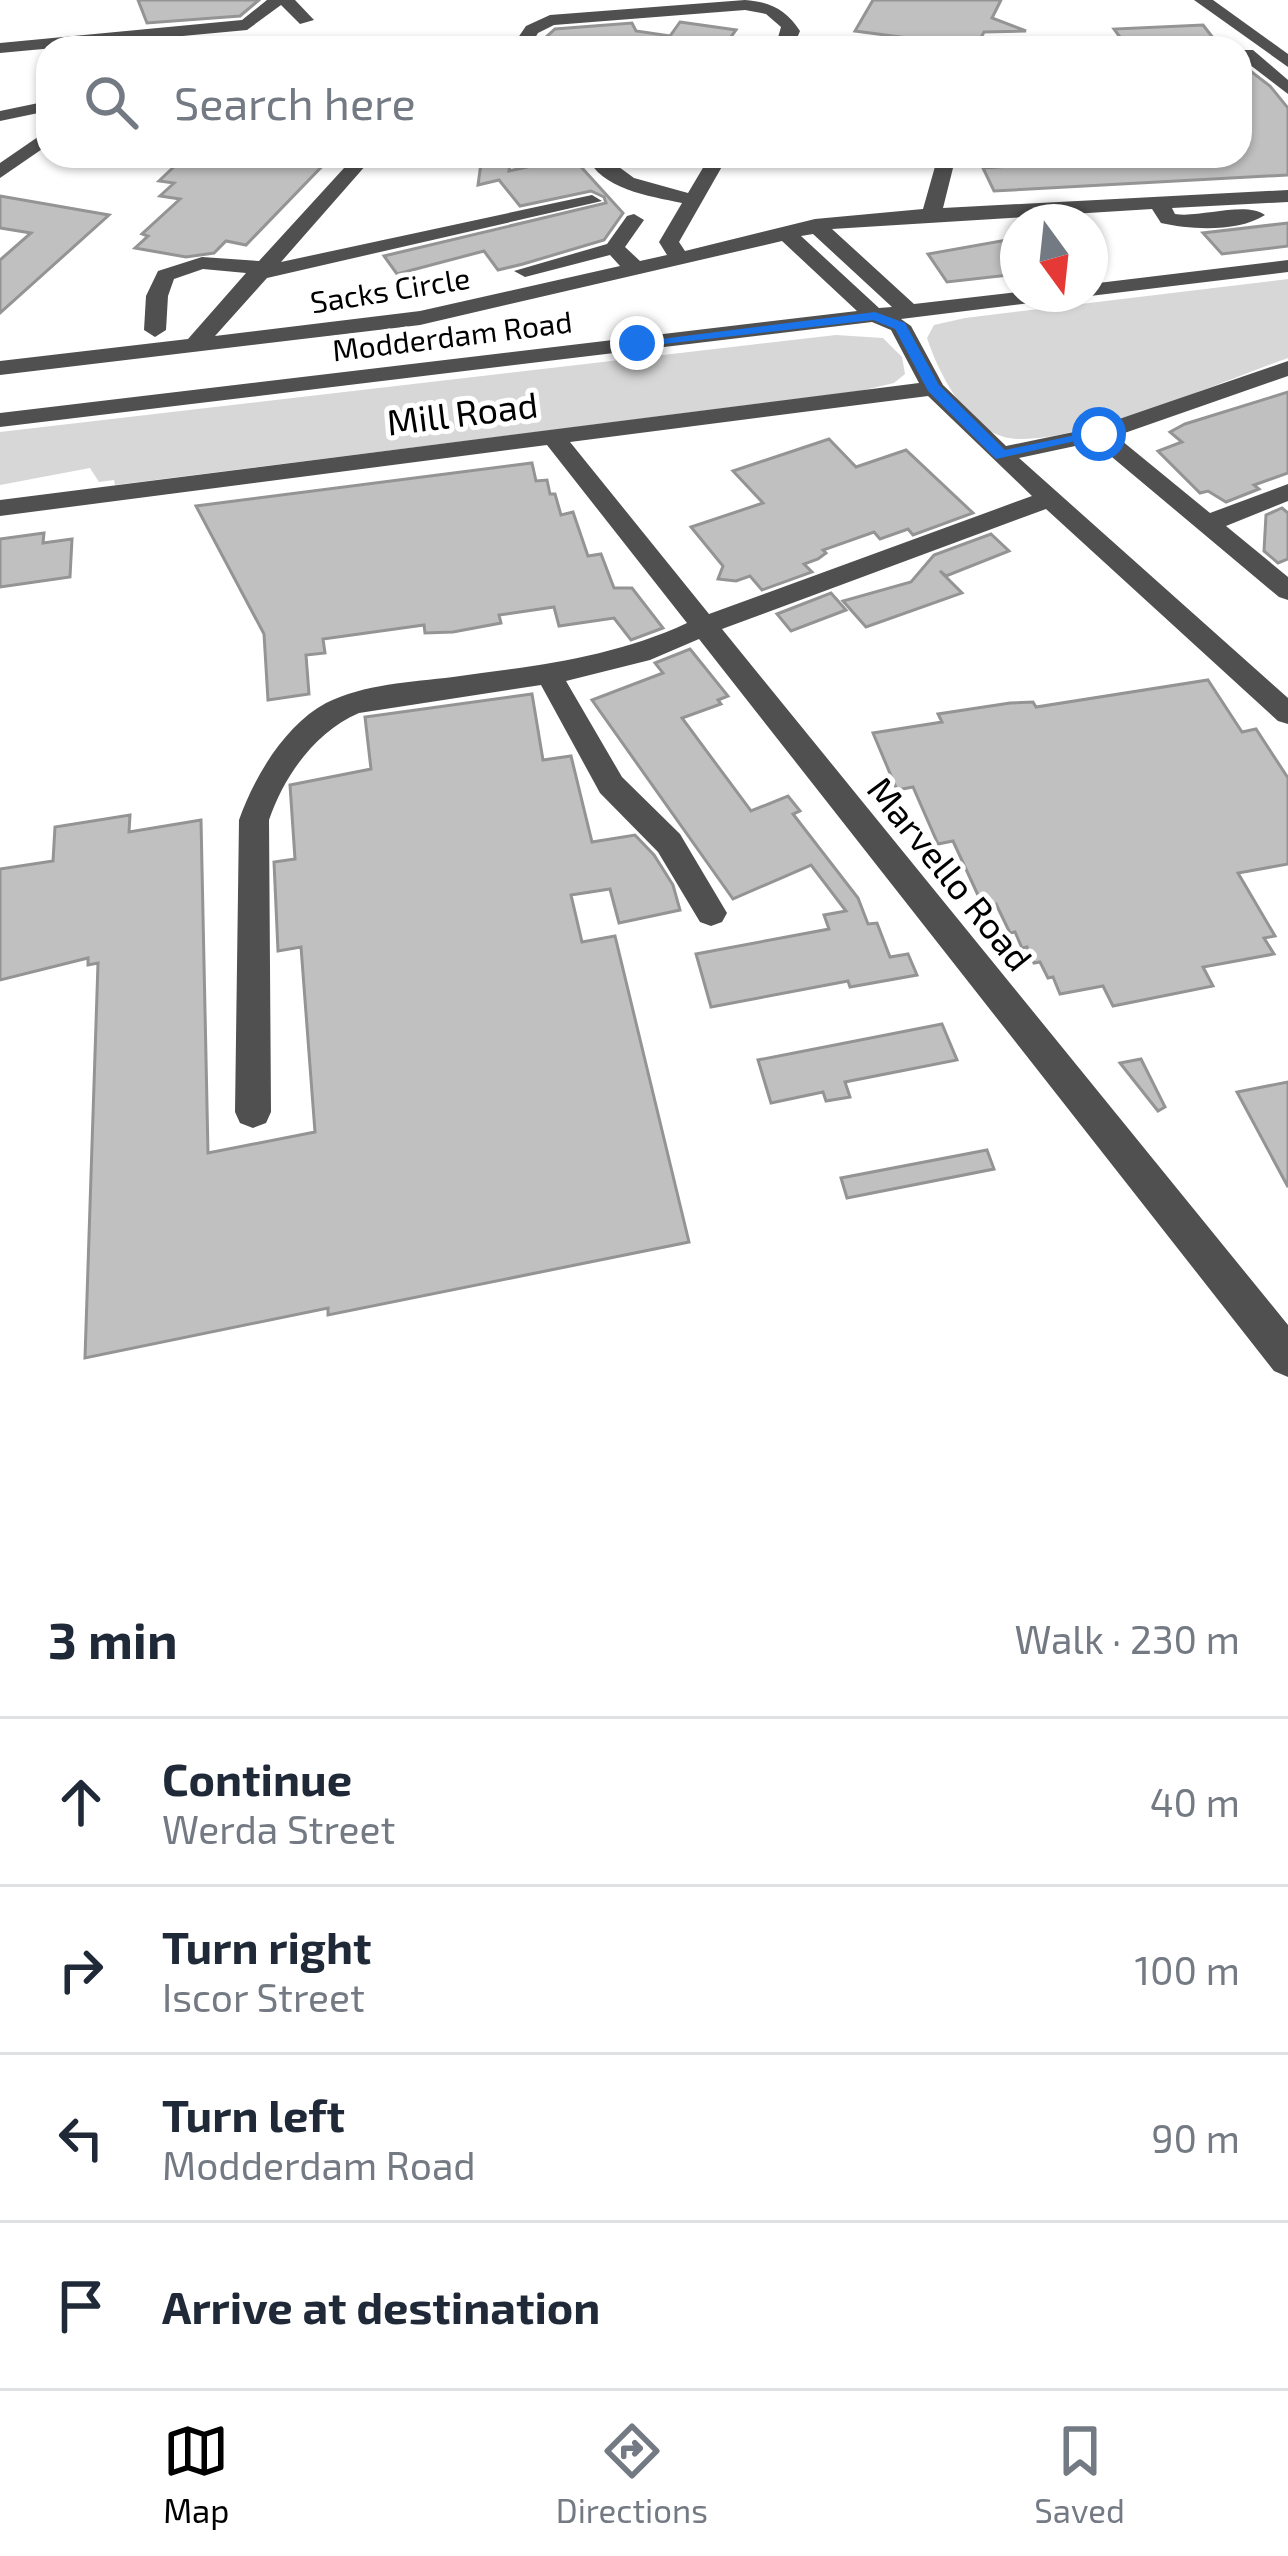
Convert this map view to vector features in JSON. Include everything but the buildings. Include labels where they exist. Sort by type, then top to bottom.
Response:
[{"type":"street","points":[[129,36],[247,25],[277,0]]},
{"type":"street","points":[[286,0],[306,20]]},
{"type":"street","points":[[1202,0],[1234,36]]},
{"type":"street","points":[[528,36],[550,20],[724,5],[758,5],[777,12],[792,31],[790,36]]},
{"type":"street","points":[[1252,41],[1287,34]]},
{"type":"street","points":[[0,48],[36,45]]},
{"type":"street","points":[[1252,48],[1288,62]]},
{"type":"street","points":[[1252,54],[1288,89]]},
{"type":"street","points":[[0,116],[36,108]]},
{"type":"street","points":[[0,172],[36,145]]},
{"type":"street","points":[[194,346],[354,168]]},
{"type":"street","points":[[604,168],[628,184],[693,200]]},
{"type":"street","points":[[679,257],[669,242],[712,168]]},
{"type":"street","points":[[945,168],[939,212],[1202,186]]},
{"type":"street","name":"Sacks Circle","points":[[0,368],[420,318],[815,225],[939,212],[1288,196]]},
{"type":"street","points":[[155,330],[157,296],[165,275],[202,263],[259,271],[592,201]]},
{"type":"street","points":[[1158,202],[1168,219],[1182,223],[1288,212]]},
{"type":"street","points":[[525,271],[614,248],[634,220]]},
{"type":"street","points":[[815,225],[905,319],[933,388],[1288,714]]},
{"type":"street","points":[[784,232],[875,316],[905,319],[1000,303]]},
{"type":"street","points":[[614,248],[635,268]]},
{"type":"street","points":[[1108,288],[1288,266]]},
{"type":"street","name":"Modderdam Road","points":[[0,420],[875,316]]},
{"type":"street","points":[[1001,455],[1099,434],[1288,368]]},
{"type":"street","name":"Mill Road","points":[[0,508],[933,388]]},
{"type":"street","points":[[1099,434],[1288,591]]},
{"type":"street","name":"Marvello Road","points":[[553,437],[1288,1357]]},
{"type":"street","points":[[1207,524],[1288,492]]},
{"type":"street","points":[[253,1112],[252,842],[260,798],[325,717],[351,704],[593,668],[655,651],[704,626],[1049,499]]},
{"type":"street","points":[[548,673],[611,785],[669,843],[711,913]]},
{"type":"shaded area","points":[[1288,279],[1288,358],[1145,411],[1030,439],[1004,437],[977,422],[955,396],[927,338],[934,325],[965,318],[1015,312],[1108,312],[1108,301]]},
{"type":"shaded area","points":[[836,335],[883,338],[902,357],[905,374],[894,383],[860,391],[115,485],[114,480],[99,482],[90,468],[0,485],[0,432]]},
{"type":"route","points":[[637,343],[875,316],[900,326],[933,388],[1001,455],[1099,434]]}]
